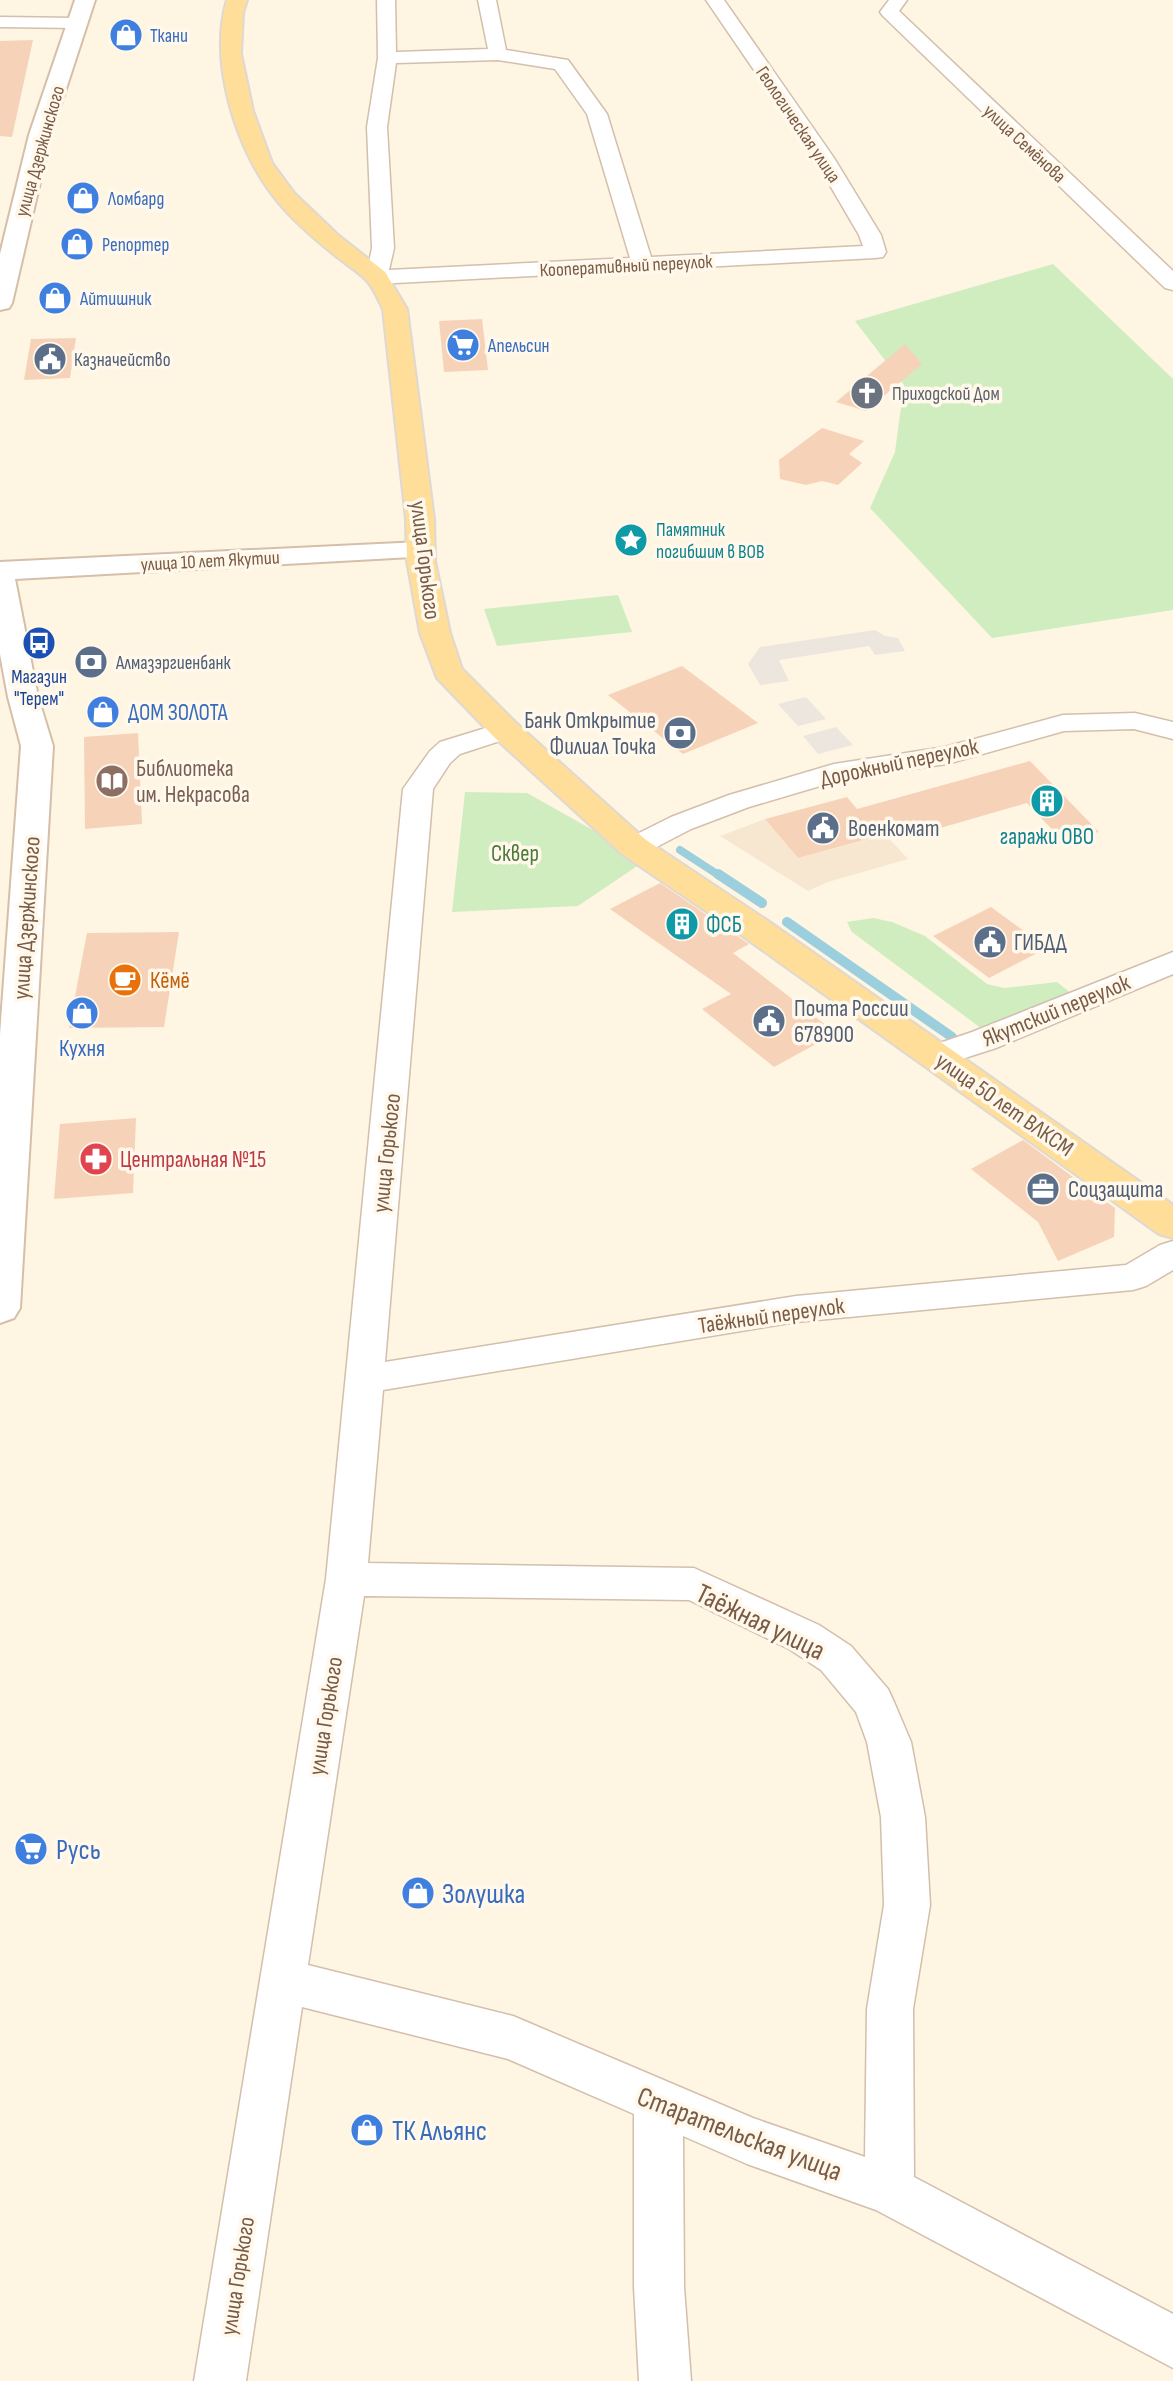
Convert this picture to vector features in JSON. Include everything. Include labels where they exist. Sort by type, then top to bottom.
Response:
[{"type":"main road","points":[[237,0],[233,13],[231,54],[242,111],[261,163],[286,198],[330,240],[377,277]]},
{"type":"main road","name":"улица Горького","points":[[377,277],[395,309],[418,505],[420,550],[435,633],[448,672],[505,730]]},
{"type":"main road","name":"улица 50 лет ВЛКСМ","points":[[505,730],[634,847],[756,929],[1173,1224]]},
{"type":"street","name":"улица Дзержинского","points":[[0,303],[40,135],[85,0]]},
{"type":"street","points":[[377,277],[383,248],[377,127],[387,58],[386,0]]},
{"type":"street","points":[[487,0],[498,54]]},
{"type":"street","name":"Геологическая улица","points":[[715,0],[824,158],[870,235],[875,253]]},
{"type":"street","name":"улица Семёнова","points":[[898,0],[889,12],[1173,283]]},
{"type":"street","points":[[0,22],[76,23]]},
{"type":"street","points":[[387,58],[498,54],[561,64],[597,114],[643,264]]},
{"type":"street","name":"Кооперативный переулок","points":[[377,277],[875,253]]},
{"type":"street","name":"улица 10 лет Якутии","points":[[0,572],[420,550]]},
{"type":"street","name":"улица Дзержинского","points":[[0,572],[23,697],[37,746],[0,1308]]},
{"type":"street","name":"Дорожный переулок","points":[[634,847],[681,823],[739,801],[844,770],[947,755],[1063,723],[1135,721],[1173,731]]},
{"type":"street","name":"улица Горького","points":[[220,2381],[285,1981],[346,1579],[418,789],[440,757],[450,748],[505,730]]},
{"type":"street","name":"Якутский переулок","points":[[937,1056],[977,1043],[1173,962]]},
{"type":"street","name":"Таёжный переулок","points":[[366,1379],[796,1309],[1133,1277],[1173,1254]]},
{"type":"street","name":"Таёжная улица","points":[[346,1579],[694,1584],[804,1637],[836,1658],[873,1702],[889,1742],[902,1817],[906,1905],[890,2009],[889,2190]]},
{"type":"street","name":"Старательская улица","points":[[285,1981],[513,2038],[747,2140],[889,2190],[1173,2342]]},
{"type":"street","points":[[658,2103],[659,2287],[665,2381]]},
{"type":"shaded area","points":[[875,630],[885,636],[898,638],[905,651],[875,655],[869,646],[779,660],[789,681],[760,685],[748,664],[760,647]]},
{"type":"shaded area","points":[[806,697],[826,719],[798,726],[778,704]]},
{"type":"shaded area","points":[[836,727],[853,745],[818,754],[803,736]]},
{"type":"shaded area","points":[[765,819],[798,858],[886,835],[908,859],[828,882],[808,891],[720,836]]},
{"type":"green space","points":[[1053,264],[1173,379],[1173,610],[992,638],[870,508],[895,452],[904,385],[855,321]]},
{"type":"green space","points":[[618,595],[632,632],[497,646],[484,609]]},
{"type":"green space","name":"Сквер","points":[[465,792],[527,793],[646,860],[578,906],[452,912]]},
{"type":"green space","points":[[873,918],[892,922],[925,936],[987,984],[1004,988],[1057,982],[1076,997],[982,1029],[852,932],[847,922]]},
{"type":"building","points":[[33,40],[12,137],[0,136],[0,41]]},
{"type":"building","name":"Апельсин","points":[[482,319],[488,370],[444,372],[439,321]]},
{"type":"building","name":"Казначейство","points":[[76,338],[70,378],[24,380],[31,339]]},
{"type":"building","points":[[905,344],[922,364],[866,411],[836,402]]},
{"type":"building","points":[[822,428],[864,441],[849,454],[862,463],[838,485],[822,481],[806,485],[780,479],[779,460]]},
{"type":"building","points":[[682,666],[758,723],[683,754],[608,695]]},
{"type":"building","name":"Библиотека им. Некрасова","points":[[138,733],[142,824],[85,829],[84,737]]},
{"type":"building","points":[[1030,761],[1099,832],[1064,842],[1027,803],[923,833],[916,826],[798,858],[765,819],[847,797],[857,809]]},
{"type":"building","points":[[660,883],[749,944],[733,953],[836,1033],[774,1067],[702,1009],[731,994],[610,909]]},
{"type":"building","name":"ГИБДД","points":[[991,907],[1047,948],[989,978],[933,936]]},
{"type":"building","name":"Кёмё","points":[[179,932],[164,1027],[69,1028],[87,933]]},
{"type":"building","name":"Центральная №15","points":[[136,1118],[133,1193],[54,1199],[60,1124]]},
{"type":"building","name":"Соцзащита","points":[[1023,1140],[1115,1208],[1114,1237],[1058,1261],[1038,1222],[971,1169]]},
{"type":"waterway","points":[[680,850],[720,876]]},
{"type":"waterway","points":[[718,874],[762,903]]},
{"type":"waterway","points":[[787,922],[952,1037]]},
{"type":"place","name":"Ткани","points":[[126,35]]},
{"type":"place","name":"Ломбард","points":[[83,198]]},
{"type":"place","name":"Репортер","points":[[77,244]]},
{"type":"place","name":"Айтишник","points":[[55,298]]},
{"type":"place","name":"Апельсин","points":[[463,345]]},
{"type":"place","name":"Казначейство","points":[[50,359]]},
{"type":"place","name":"Приходской Дом","points":[[867,393]]},
{"type":"place","name":"Памятник погибшим в ВОВ","points":[[631,540]]},
{"type":"place","name":"Магазин \"Терем\"","points":[[39,643]]},
{"type":"place","name":"Алмазэргиенбанк","points":[[91,662]]},
{"type":"place","name":"ДОМ ЗОЛОТА","points":[[103,712]]},
{"type":"place","name":"Банк Открытие Филиал Точка","points":[[680,733]]},
{"type":"place","name":"Библиотека им. Некрасова","points":[[112,781]]},
{"type":"place","name":"гаражи ОВО","points":[[1047,801]]},
{"type":"place","name":"Военкомат","points":[[823,828]]},
{"type":"place","name":"ФСБ","points":[[682,924]]},
{"type":"place","name":"ГИБДД","points":[[990,942]]},
{"type":"place","name":"Кёмё","points":[[125,980]]},
{"type":"place","name":"Кухня","points":[[82,1013]]},
{"type":"place","name":"Почта России 678900","points":[[769,1021]]},
{"type":"place","name":"Центральная №15","points":[[96,1159]]},
{"type":"place","name":"Соцзащита","points":[[1043,1189]]},
{"type":"place","name":"Русь","points":[[31,1849]]},
{"type":"place","name":"Золушка","points":[[418,1893]]},
{"type":"place","name":"ТК Альянс","points":[[367,2130]]}]
